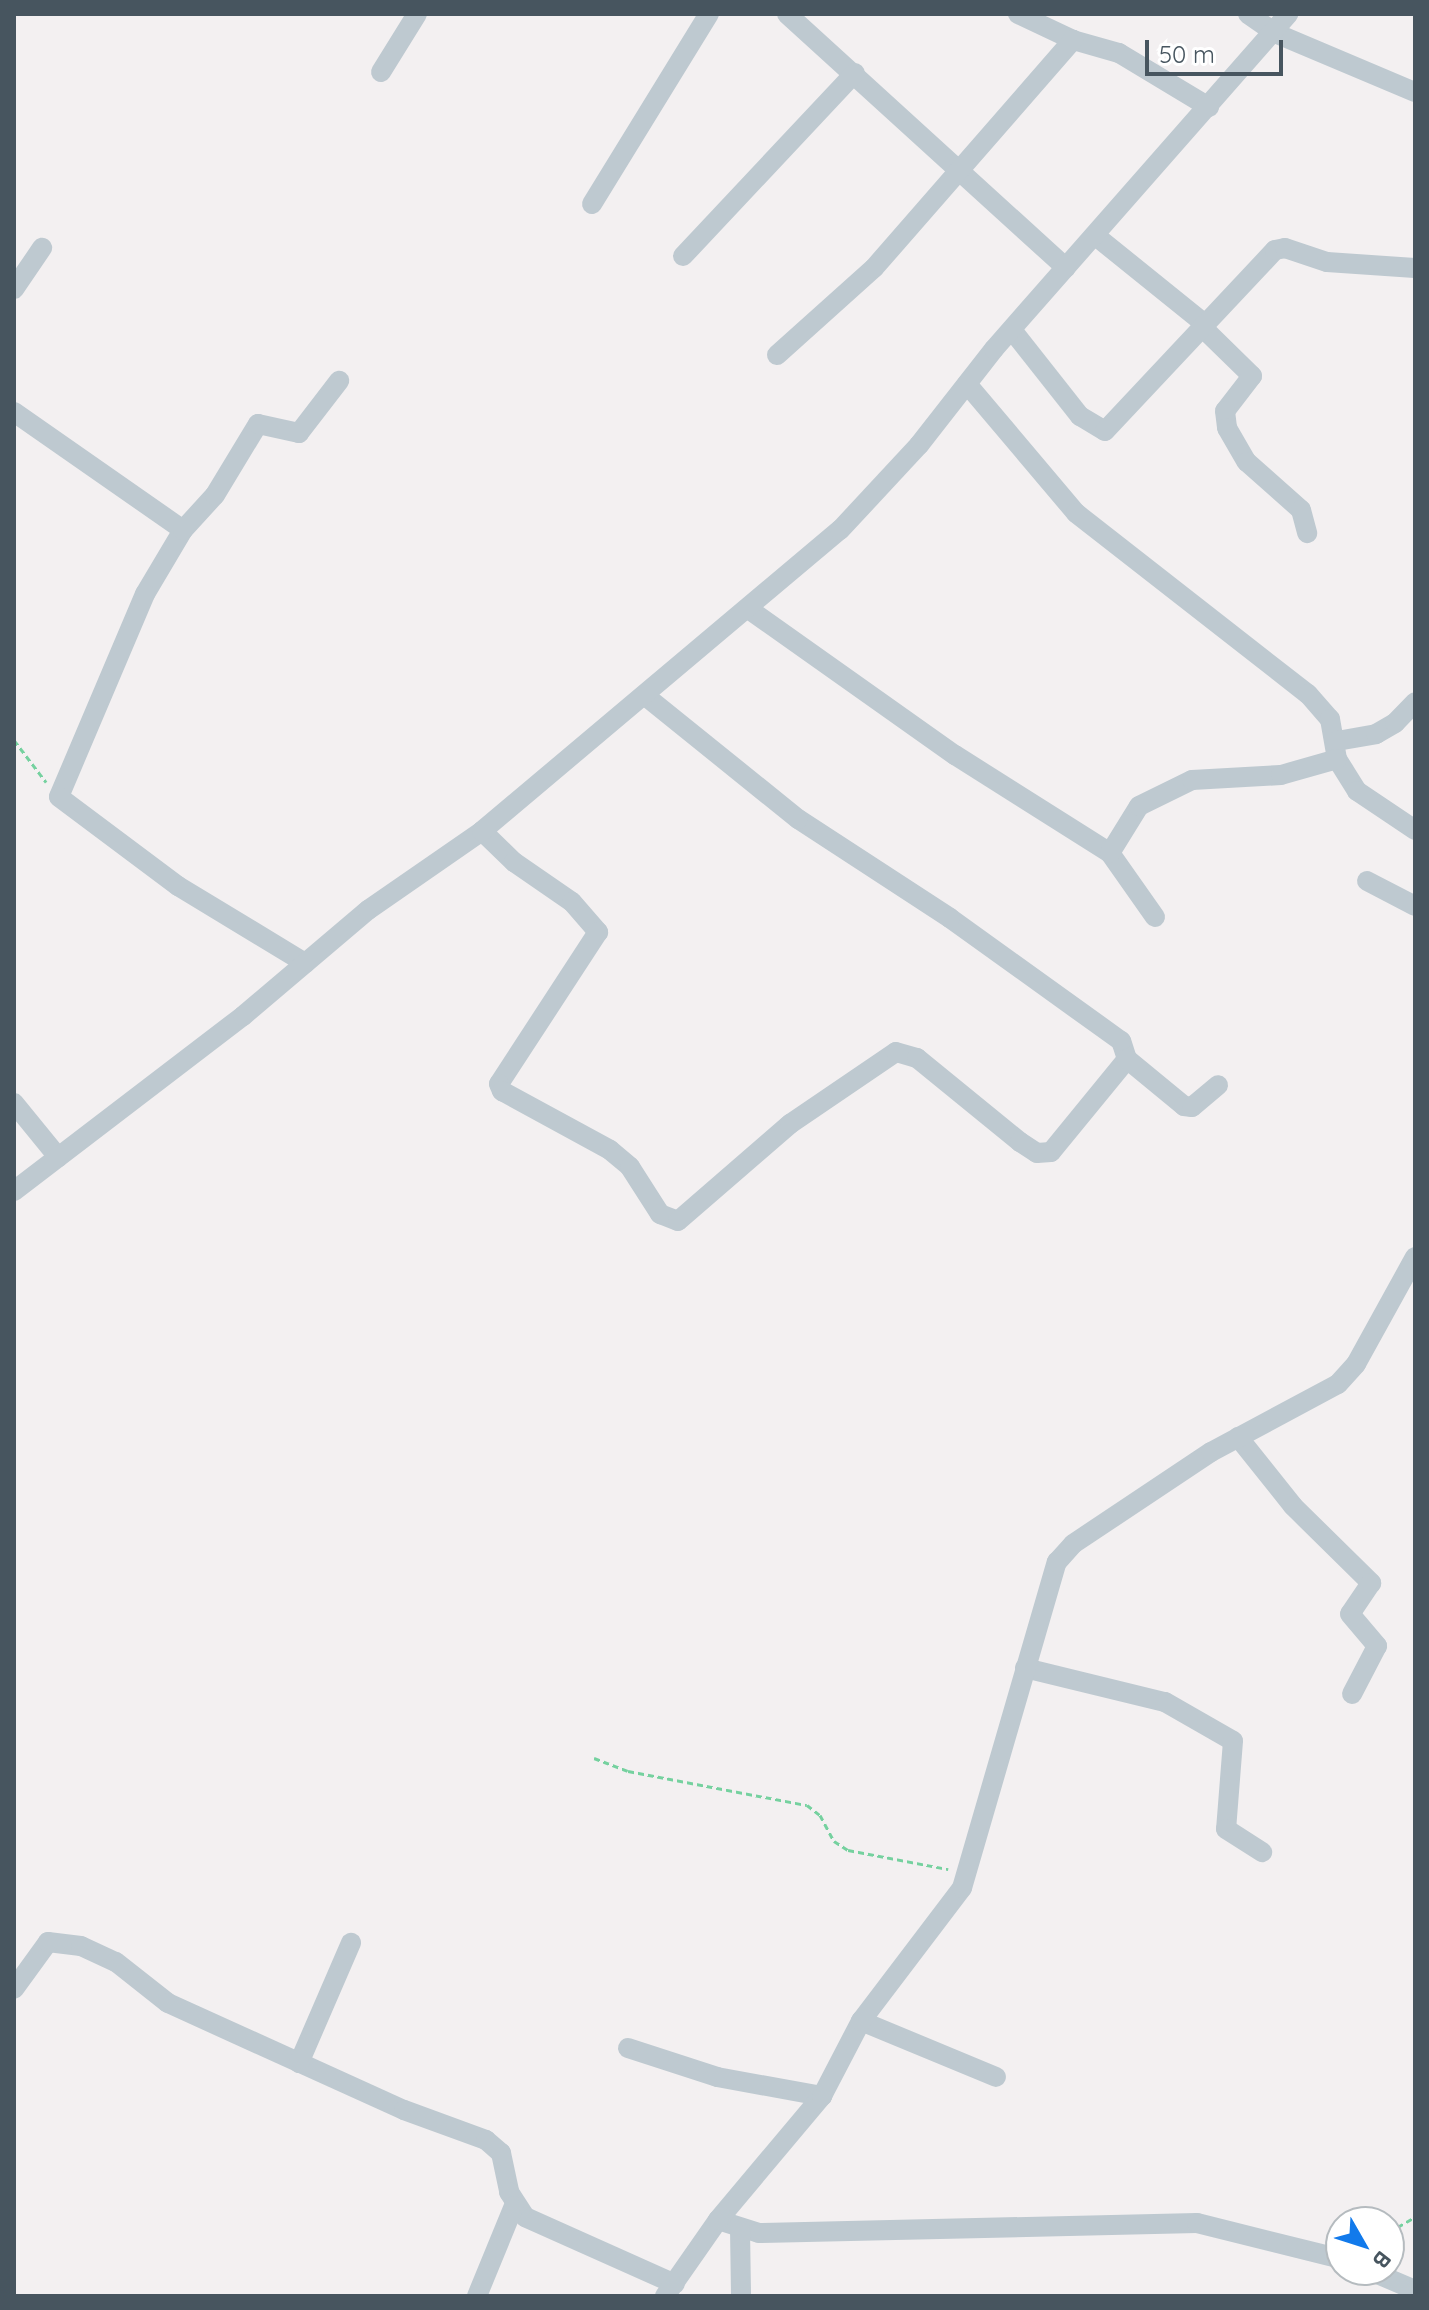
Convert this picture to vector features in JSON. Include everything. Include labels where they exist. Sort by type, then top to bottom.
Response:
[{"type":"street","points":[[381,72],[417,14]]},
{"type":"street","points":[[592,204],[709,14]]},
{"type":"street","points":[[787,14],[1066,268]]},
{"type":"street","points":[[1018,14],[1073,40],[1119,53],[1209,107]]},
{"type":"street","points":[[1248,14],[1275,33],[1415,92]]},
{"type":"street","points":[[14,1191],[368,910],[482,831],[750,610],[866,505],[1012,330],[1097,237],[1275,33],[1288,14]]},
{"type":"street","points":[[777,355],[874,268],[958,168],[1073,40]]},
{"type":"street","points":[[683,256],[855,73]]},
{"type":"street","points":[[1097,237],[1203,325],[1252,376],[1225,411],[1227,428],[1247,462],[1301,510],[1307,533]]},
{"type":"street","points":[[14,289],[42,248]]},
{"type":"street","points":[[1012,330],[1080,416],[1105,431],[1267,257],[1285,248],[1327,262],[1415,268]]},
{"type":"street","points":[[305,963],[178,886],[59,797],[145,594],[183,530],[215,495],[258,424],[299,433],[339,381]]},
{"type":"street","points":[[967,384],[1076,513],[1308,694],[1330,719],[1337,750],[1357,791],[1415,830]]},
{"type":"street","points":[[14,412],[183,530]]},
{"type":"street","points":[[750,610],[955,755],[1110,853],[1155,917]]},
{"type":"street","points":[[647,697],[798,819],[950,918],[1113,1035],[1126,1048],[1127,1059],[1184,1106],[1192,1107],[1218,1085]]},
{"type":"street","points":[[1110,853],[1145,803],[1211,775],[1281,775],[1376,734],[1395,723],[1415,702]]},
{"type":"street","points":[[482,831],[514,862],[572,902],[598,932],[499,1084],[502,1091],[610,1150],[630,1167],[660,1214],[670,1220],[678,1221],[790,1124],[896,1052],[917,1058],[1020,1142],[1046,1155],[1127,1059]]},
{"type":"street","points":[[1367,881],[1415,906]]},
{"type":"street","points":[[14,1103],[58,1157]]},
{"type":"street","points":[[514,2206],[525,2217],[670,2290],[718,2220],[822,2096],[861,2021],[949,1906],[967,1873],[1049,1578],[1065,1553],[1238,1437],[1338,1384],[1356,1364],[1409,1285],[1415,1257]]},
{"type":"street","points":[[1238,1437],[1293,1506],[1371,1583],[1350,1614],[1377,1646],[1352,1694]]},
{"type":"street","points":[[1025,1668],[1165,1702],[1233,1741],[1226,1829],[1262,1852]]},
{"type":"street","points":[[14,1989],[48,1942],[81,1946],[116,1962],[168,2003],[299,2063],[486,2140],[506,2165],[514,2206],[477,2296]]},
{"type":"street","points":[[299,2063],[351,1943]]},
{"type":"street","points":[[861,2021],[996,2077]]},
{"type":"street","points":[[628,2048],[717,2077],[822,2096]]},
{"type":"street","points":[[718,2220],[759,2233],[1197,2223],[1325,2255]]},
{"type":"street","points":[[740,2229],[741,2296]]},
{"type":"path","points":[[14,740],[59,797]]},
{"type":"path","points":[[594,1758],[628,1771],[807,1805],[820,1815],[834,1841],[848,1850],[967,1873]]}]
